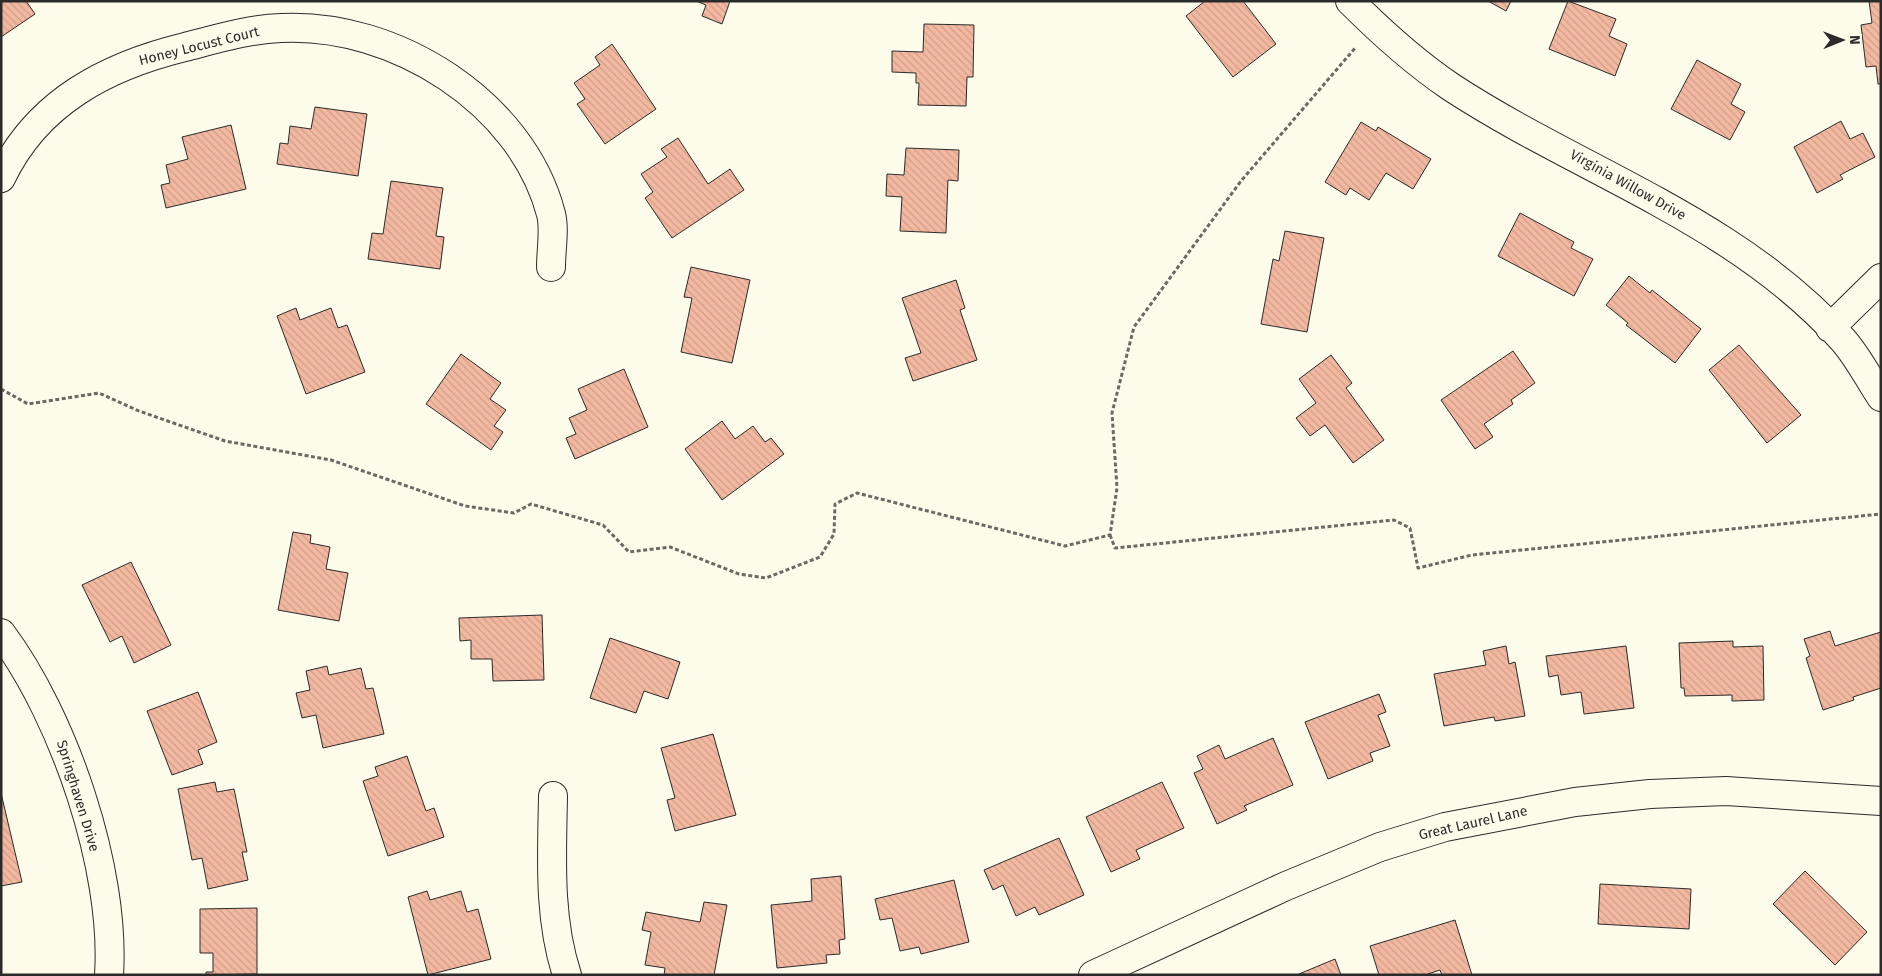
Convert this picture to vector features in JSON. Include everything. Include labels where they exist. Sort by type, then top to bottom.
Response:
[{"type":"street","name":"Virginia Willow Drive","points":[[1350,1],[1373,25],[1451,86],[1718,236],[1795,294],[1844,341],[1881,397]]},
{"type":"street","name":"Honey Locust Court","points":[[1,178],[29,134],[46,115],[81,87],[124,65],[167,51],[238,34],[281,28],[325,30],[369,40],[423,61],[496,116],[515,140],[539,180],[552,216],[551,267]]},
{"type":"street","points":[[1830,328],[1881,278]]},
{"type":"street","name":"Springhaven Drive","points":[[1,633],[12,648],[49,713],[64,745],[88,818],[109,926],[109,975]]},
{"type":"street","name":"Great Laurel Lane","points":[[1093,975],[1286,886],[1380,847],[1445,827],[1574,802],[1650,794],[1726,791],[1881,801]]},
{"type":"street","points":[[553,796],[552,876],[556,921],[567,975]]},
{"type":"path","points":[[1373,25],[1241,181],[1134,327],[1112,413],[1117,488],[1110,535],[1115,548],[1394,520],[1410,528],[1418,568],[1472,555],[1881,514]]},
{"type":"path","points":[[1,389],[28,404],[99,393],[138,411],[225,441],[331,460],[465,506],[514,513],[532,504],[603,525],[628,552],[670,547],[739,574],[766,578],[820,557],[834,534],[835,504],[857,493],[1065,546],[1110,535]]},
{"type":"building","points":[[1,1],[26,1],[35,14],[1,37]]},
{"type":"building","points":[[696,1],[730,1],[722,24],[702,16],[706,5]]},
{"type":"building","points":[[1205,1],[1243,1],[1276,44],[1233,77],[1186,16]]},
{"type":"building","points":[[1488,1],[1511,1],[1506,11]]},
{"type":"building","points":[[1568,1],[1616,19],[1609,36],[1627,44],[1615,76],[1549,49]]},
{"type":"building","points":[[1869,1],[1881,1],[1881,84],[1878,84],[1876,66],[1866,67],[1861,25],[1872,23]]},
{"type":"building","points":[[924,24],[974,25],[973,77],[967,77],[966,106],[918,105],[919,83],[916,83],[916,73],[892,72],[892,51],[923,52]]},
{"type":"building","points":[[612,44],[656,109],[605,144],[577,104],[585,99],[574,83],[600,65],[595,57]]},
{"type":"building","points":[[1697,60],[1741,84],[1731,104],[1745,112],[1730,140],[1671,109]]},
{"type":"building","points":[[315,107],[367,114],[358,176],[277,164],[280,143],[288,144],[290,126],[311,129]]},
{"type":"building","points":[[1841,121],[1850,139],[1863,133],[1875,157],[1840,175],[1843,179],[1817,193],[1794,147]]},
{"type":"building","points":[[1361,122],[1376,131],[1378,127],[1431,159],[1413,189],[1386,173],[1369,200],[1350,188],[1346,195],[1325,182]]},
{"type":"building","points":[[231,125],[246,189],[166,208],[161,185],[170,183],[166,165],[188,159],[182,137]]},
{"type":"building","points":[[678,138],[708,184],[730,169],[744,190],[672,238],[645,198],[653,192],[641,174],[667,157],[661,149]]},
{"type":"building","points":[[906,148],[959,150],[958,181],[948,180],[946,233],[900,231],[902,197],[886,196],[887,174],[904,175]]},
{"type":"building","points":[[391,181],[443,188],[436,236],[444,237],[440,269],[368,259],[372,233],[383,234]]},
{"type":"building","points":[[1520,213],[1574,242],[1571,248],[1593,259],[1574,296],[1498,256]]},
{"type":"building","points":[[1285,231],[1324,238],[1307,332],[1261,324],[1273,259],[1279,261]]},
{"type":"building","points":[[691,267],[750,280],[732,363],[681,352],[692,298],[684,297]]},
{"type":"building","points":[[1629,276],[1650,293],[1652,290],[1701,329],[1675,363],[1626,325],[1628,323],[1606,305]]},
{"type":"building","points":[[956,280],[965,308],[960,310],[977,360],[913,381],[905,358],[921,353],[902,298]]},
{"type":"building","points":[[296,308],[300,320],[331,308],[338,328],[347,325],[365,372],[306,394],[277,316]]},
{"type":"building","points":[[1739,345],[1801,415],[1767,443],[1709,370]]},
{"type":"building","points":[[1513,351],[1535,383],[1511,400],[1513,404],[1484,424],[1493,437],[1475,449],[1441,400]]},
{"type":"building","points":[[461,354],[501,383],[490,399],[506,410],[494,426],[503,432],[491,450],[426,404]]},
{"type":"building","points":[[1331,355],[1352,383],[1346,388],[1384,440],[1353,463],[1325,425],[1310,436],[1296,418],[1316,403],[1299,379]]},
{"type":"building","points":[[624,369],[648,427],[575,459],[566,438],[576,434],[569,418],[587,410],[578,389]]},
{"type":"building","points":[[722,421],[735,439],[753,426],[765,442],[771,438],[784,454],[722,500],[685,449]]},
{"type":"building","points":[[293,532],[311,535],[310,543],[330,547],[326,569],[348,573],[339,621],[278,610]]},
{"type":"building","points":[[131,562],[171,645],[134,663],[122,636],[110,642],[82,585]]},
{"type":"building","points":[[542,615],[544,680],[493,681],[492,659],[471,659],[471,640],[460,641],[459,618]]},
{"type":"building","points":[[1830,631],[1835,646],[1881,632],[1881,688],[1853,697],[1854,700],[1823,710],[1806,658],[1810,656],[1804,639]]},
{"type":"building","points":[[610,638],[680,662],[668,699],[644,691],[636,713],[590,698]]},
{"type":"building","points":[[1733,641],[1733,647],[1763,646],[1764,700],[1732,701],[1732,695],[1685,696],[1684,688],[1681,688],[1679,643]]},
{"type":"building","points":[[1506,646],[1509,664],[1515,662],[1525,716],[1495,721],[1494,717],[1444,726],[1434,674],[1486,665],[1483,651]]},
{"type":"building","points":[[1626,646],[1634,708],[1584,714],[1581,692],[1561,695],[1558,675],[1549,677],[1546,656]]},
{"type":"building","points":[[327,666],[329,675],[361,668],[366,689],[373,688],[384,734],[323,748],[316,715],[302,718],[296,693],[310,690],[306,671]]},
{"type":"building","points":[[198,692],[217,742],[198,750],[203,764],[172,775],[147,711]]},
{"type":"building","points":[[1379,694],[1386,712],[1378,715],[1390,746],[1370,753],[1373,761],[1328,779],[1305,722]]},
{"type":"building","points":[[713,734],[736,815],[675,831],[667,800],[675,798],[661,748]]},
{"type":"building","points":[[1273,738],[1293,785],[1244,806],[1247,810],[1217,824],[1194,773],[1203,769],[1197,756],[1219,745],[1225,759]]},
{"type":"building","points":[[407,756],[426,811],[434,808],[444,837],[388,856],[363,781],[378,776],[375,767]]},
{"type":"building","points":[[215,782],[217,792],[234,789],[247,852],[242,852],[248,880],[208,889],[202,858],[192,860],[178,789]]},
{"type":"building","points":[[1162,782],[1184,828],[1136,850],[1140,859],[1111,872],[1086,817]]},
{"type":"building","points":[[1,793],[22,882],[1,886]]},
{"type":"building","points":[[1059,838],[1084,895],[1039,915],[1035,907],[1016,916],[1003,885],[993,890],[984,870]]},
{"type":"building","points":[[1805,871],[1867,932],[1835,965],[1773,904]]},
{"type":"building","points":[[841,876],[845,939],[839,940],[840,954],[826,955],[827,963],[777,968],[771,905],[812,901],[811,879]]},
{"type":"building","points":[[954,880],[969,942],[921,954],[919,947],[900,951],[892,918],[880,920],[875,899]]},
{"type":"building","points":[[1600,884],[1691,889],[1689,929],[1598,924]]},
{"type":"building","points":[[427,891],[430,900],[461,891],[467,912],[478,909],[491,959],[428,975],[408,897]]},
{"type":"building","points":[[704,902],[727,905],[714,975],[664,975],[665,968],[645,965],[651,932],[642,930],[646,912],[700,922]]},
{"type":"building","points":[[257,908],[257,974],[206,975],[206,972],[213,972],[213,953],[200,953],[200,909]]},
{"type":"building","points":[[1455,920],[1472,975],[1442,975],[1440,970],[1425,975],[1379,975],[1370,946]]},
{"type":"building","points":[[1335,959],[1341,975],[1299,974]]}]
